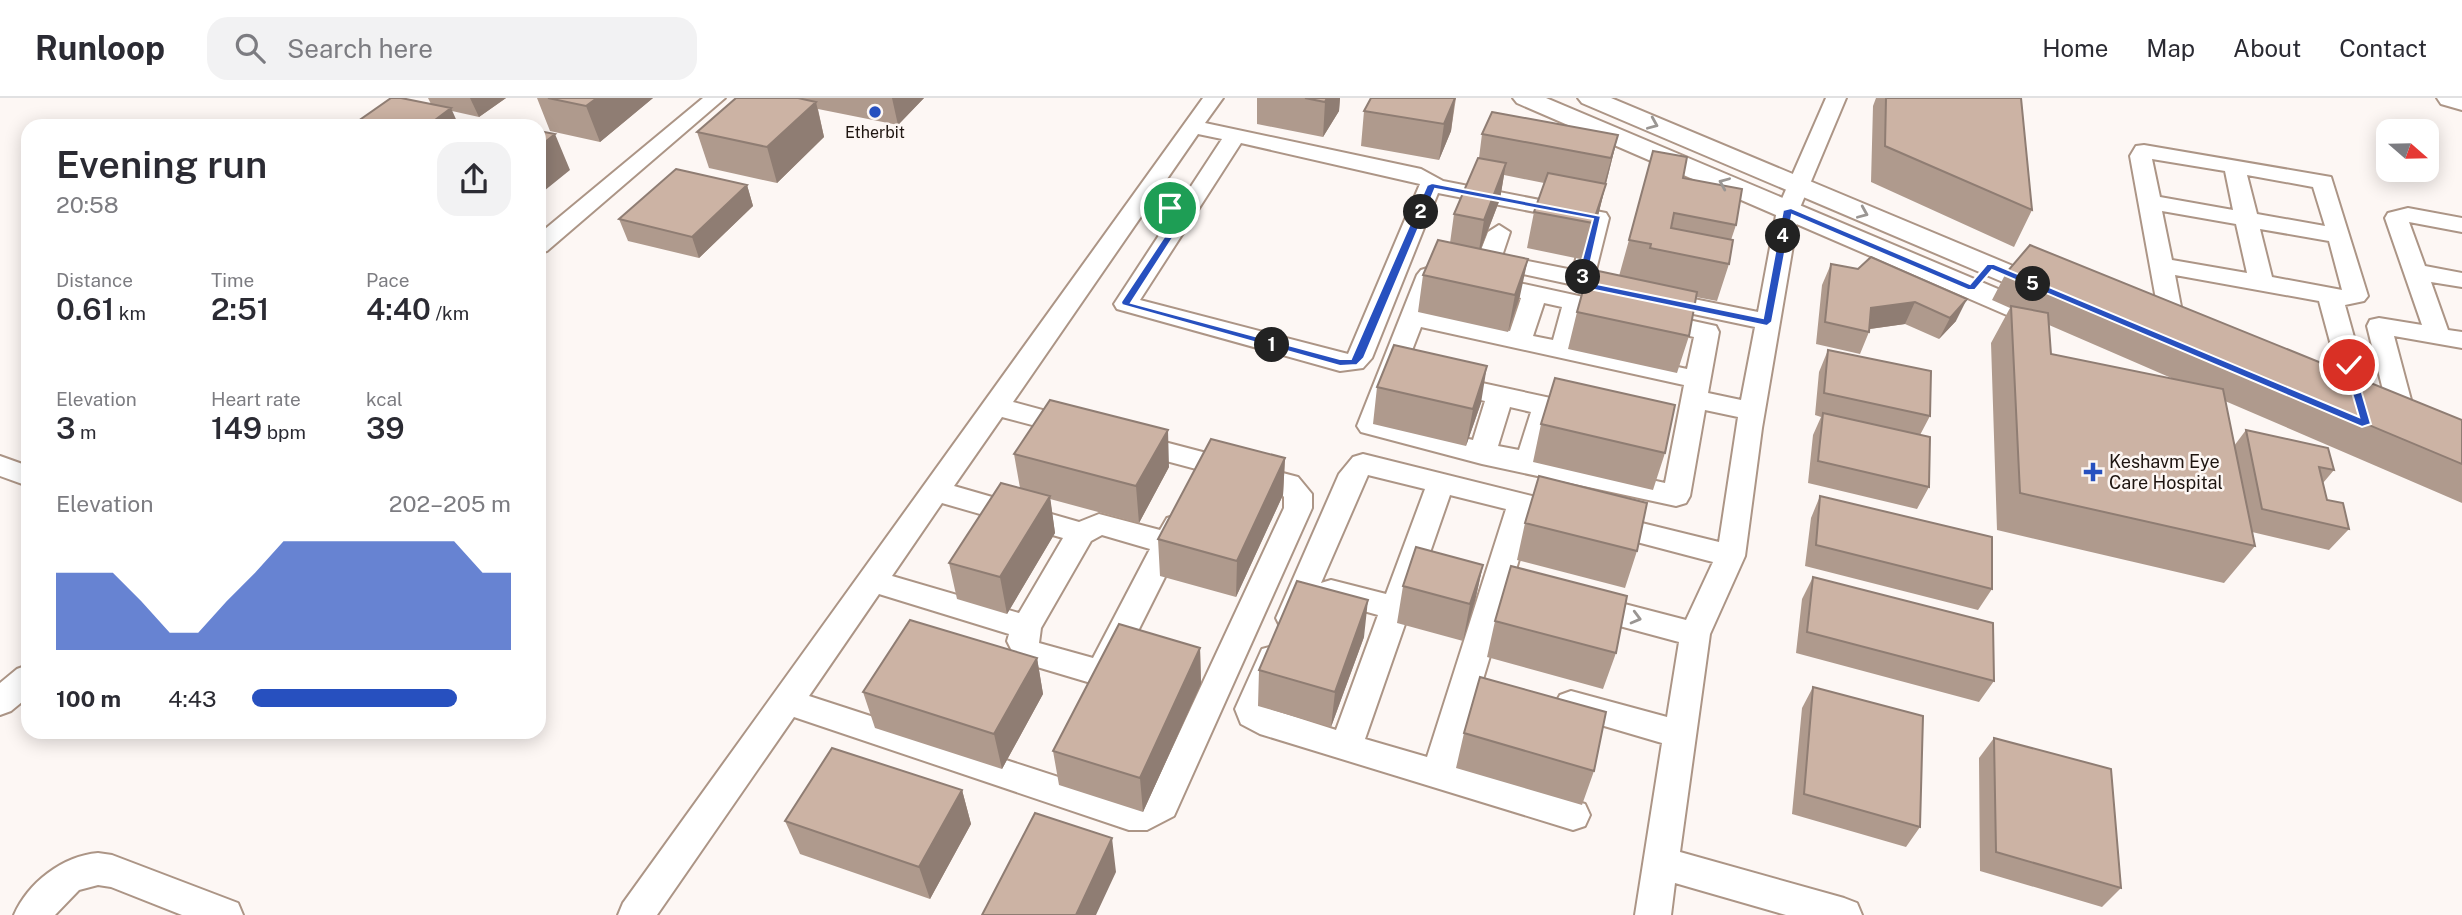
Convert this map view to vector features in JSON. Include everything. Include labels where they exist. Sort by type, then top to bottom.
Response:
[{"type":"main road","points":[[2451,98],[2462,102]]},
{"type":"street","points":[[546,240],[715,98]]},
{"type":"street","points":[[636,915],[1213,98]]},
{"type":"street","points":[[1525,98],[1793,198],[1991,266],[2065,298]]},
{"type":"street","points":[[1590,98],[1971,288],[2059,326]]},
{"type":"street","points":[[1653,915],[1695,634],[1731,556],[1767,322],[1793,198],[1836,98]]},
{"type":"street","points":[[1192,127],[1235,136],[1421,176],[1429,179],[1432,185],[1359,358],[1348,363],[1127,305],[1126,302],[1235,136]]},
{"type":"street","points":[[2161,265],[2330,296],[2353,299],[2358,294],[2323,182],[2144,151],[2141,156],[2148,202],[2177,345]]},
{"type":"street","points":[[2234,165],[2261,283]]},
{"type":"street","points":[[1432,185],[1598,218],[1562,350]]},
{"type":"street","points":[[2148,202],[2340,236]]},
{"type":"street","points":[[1134,210],[1180,220]]},
{"type":"street","points":[[2450,338],[2416,272],[2398,215],[2462,225]]},
{"type":"street","points":[[1489,260],[1499,232]]},
{"type":"street","points":[[1419,260],[1468,269],[1477,258],[1489,260],[1524,257],[1579,290],[1704,329],[1707,335],[1676,496],[1482,454],[1370,426],[1410,376],[1412,317],[1429,275],[1434,272],[1535,293],[1579,290],[1588,286],[1767,322]]},
{"type":"street","points":[[1971,288],[1991,266]]},
{"type":"street","points":[[2416,272],[2462,280]]},
{"type":"street","points":[[1519,341],[1535,293]]},
{"type":"street","points":[[2330,296],[2366,424]]},
{"type":"street","points":[[1412,317],[1562,350],[1693,408],[1751,420]]},
{"type":"street","points":[[2412,448],[2378,328],[2387,326],[2450,338]]},
{"type":"street","points":[[1410,376],[1610,421]]},
{"type":"street","points":[[1482,454],[1500,396]]},
{"type":"street","points":[[787,702],[1049,775],[1129,815],[1147,815],[1162,806],[1298,508],[1298,494],[1288,484],[1200,482],[995,406]]},
{"type":"street","points":[[1528,464],[1546,406]]},
{"type":"street","points":[[1662,432],[1693,408]]},
{"type":"street","points":[[2328,409],[2366,424],[2412,448]]},
{"type":"street","points":[[1573,815],[1260,721],[1251,713],[1353,474],[1363,464],[1731,556]]},
{"type":"street","points":[[0,466],[21,474]]},
{"type":"street","points":[[1168,543],[1099,524],[1081,533],[1026,627],[1022,642],[1027,652],[1095,684],[1200,482]]},
{"type":"street","points":[[1346,747],[1441,483]]},
{"type":"street","points":[[936,491],[1081,533]]},
{"type":"street","points":[[1438,775],[1483,679],[1511,586],[1522,503]]},
{"type":"street","points":[[872,581],[1026,627]]},
{"type":"street","points":[[1306,584],[1395,608]]},
{"type":"street","points":[[1563,600],[1695,634]]},
{"type":"street","points":[[0,702],[21,684]]},
{"type":"street","points":[[1546,697],[1680,734]]},
{"type":"street","points":[[1661,863],[1844,915]]},
{"type":"street","points":[[32,915],[78,870],[93,866],[225,915]]},
{"type":"building","points":[[391,98],[451,108],[436,119],[361,119]]},
{"type":"building","points":[[548,98],[597,98],[586,106]]},
{"type":"building","points":[[736,98],[798,98],[816,102],[767,147],[697,132]]},
{"type":"building","points":[[1305,98],[1327,98],[1325,102]]},
{"type":"building","points":[[1371,98],[1455,98],[1444,124],[1364,111]]},
{"type":"building","points":[[1886,98],[2021,98],[2032,210],[1885,146]]},
{"type":"building","points":[[1492,112],[1618,135],[1611,158],[1482,134]]},
{"type":"building","points":[[546,132],[555,134],[546,141]]},
{"type":"building","points":[[1653,151],[1687,157],[1683,178],[1742,189],[1736,225],[1674,213],[1671,228],[1733,240],[1729,264],[1650,248],[1651,244],[1629,240]]},
{"type":"building","points":[[1478,158],[1506,163],[1484,220],[1454,214]]},
{"type":"building","points":[[676,169],[747,185],[692,237],[619,219]]},
{"type":"building","points":[[1548,173],[1606,184],[1593,223],[1534,212]]},
{"type":"building","points":[[1438,240],[1528,259],[1515,295],[1423,275]]},
{"type":"building","points":[[2030,245],[2462,420],[2462,464],[2006,273]]},
{"type":"building","points":[[1871,257],[1967,299],[1950,318],[1915,302],[1871,308],[1869,332],[1825,322],[1831,264],[1858,269]]},
{"type":"building","points":[[1589,269],[1697,292],[1689,336],[1577,312]]},
{"type":"building","points":[[2011,306],[2048,313],[2051,354],[2223,389],[2255,546],[2020,493]]},
{"type":"building","points":[[1394,345],[1487,366],[1473,409],[1377,387]]},
{"type":"building","points":[[1828,350],[1931,371],[1930,416],[1824,393]]},
{"type":"building","points":[[1555,378],[1675,405],[1665,453],[1541,424]]},
{"type":"building","points":[[1050,400],[1168,430],[1136,486],[1014,454]]},
{"type":"building","points":[[1823,413],[1930,437],[1929,487],[1818,461]]},
{"type":"building","points":[[2246,430],[2328,448],[2334,470],[2319,467],[2327,500],[2343,503],[2349,529],[2262,509]]},
{"type":"building","points":[[1211,439],[1285,458],[1237,561],[1158,539]]},
{"type":"building","points":[[1539,476],[1647,503],[1637,551],[1525,523]]},
{"type":"building","points":[[1001,483],[1050,496],[1000,577],[949,563]]},
{"type":"building","points":[[1820,496],[1992,537],[1992,589],[1816,545]]},
{"type":"building","points":[[1416,547],[1483,565],[1470,604],[1403,586]]},
{"type":"building","points":[[1511,566],[1627,596],[1616,653],[1495,621]]},
{"type":"building","points":[[1813,577],[1993,623],[1994,681],[1807,632]]},
{"type":"building","points":[[1297,581],[1368,600],[1335,692],[1259,670]]},
{"type":"building","points":[[910,620],[1037,658],[994,734],[863,692]]},
{"type":"building","points":[[1119,624],[1200,648],[1140,778],[1053,751]]},
{"type":"building","points":[[1480,677],[1606,712],[1594,771],[1464,733]]},
{"type":"building","points":[[1813,687],[1923,716],[1920,827],[1804,794]]},
{"type":"building","points":[[1994,738],[2111,769],[2121,888],[1996,852]]},
{"type":"building","points":[[832,748],[962,790],[919,867],[785,821]]},
{"type":"building","points":[[1035,813],[1112,838],[1076,915],[982,915]]},
{"type":"place","name":"Etherbit","points":[[875,112]]},
{"type":"place","name":"Keshavm Eye Care Hospital","points":[[2093,472]]},
{"type":"route","points":[[1170,208],[1185,211],[1126,302],[1127,305],[1340,363],[1354,362],[1359,358],[1432,185],[1598,218],[1582,279],[1588,286],[1767,322],[1788,210],[1971,288],[1991,266],[2366,424],[2349,365]]}]
